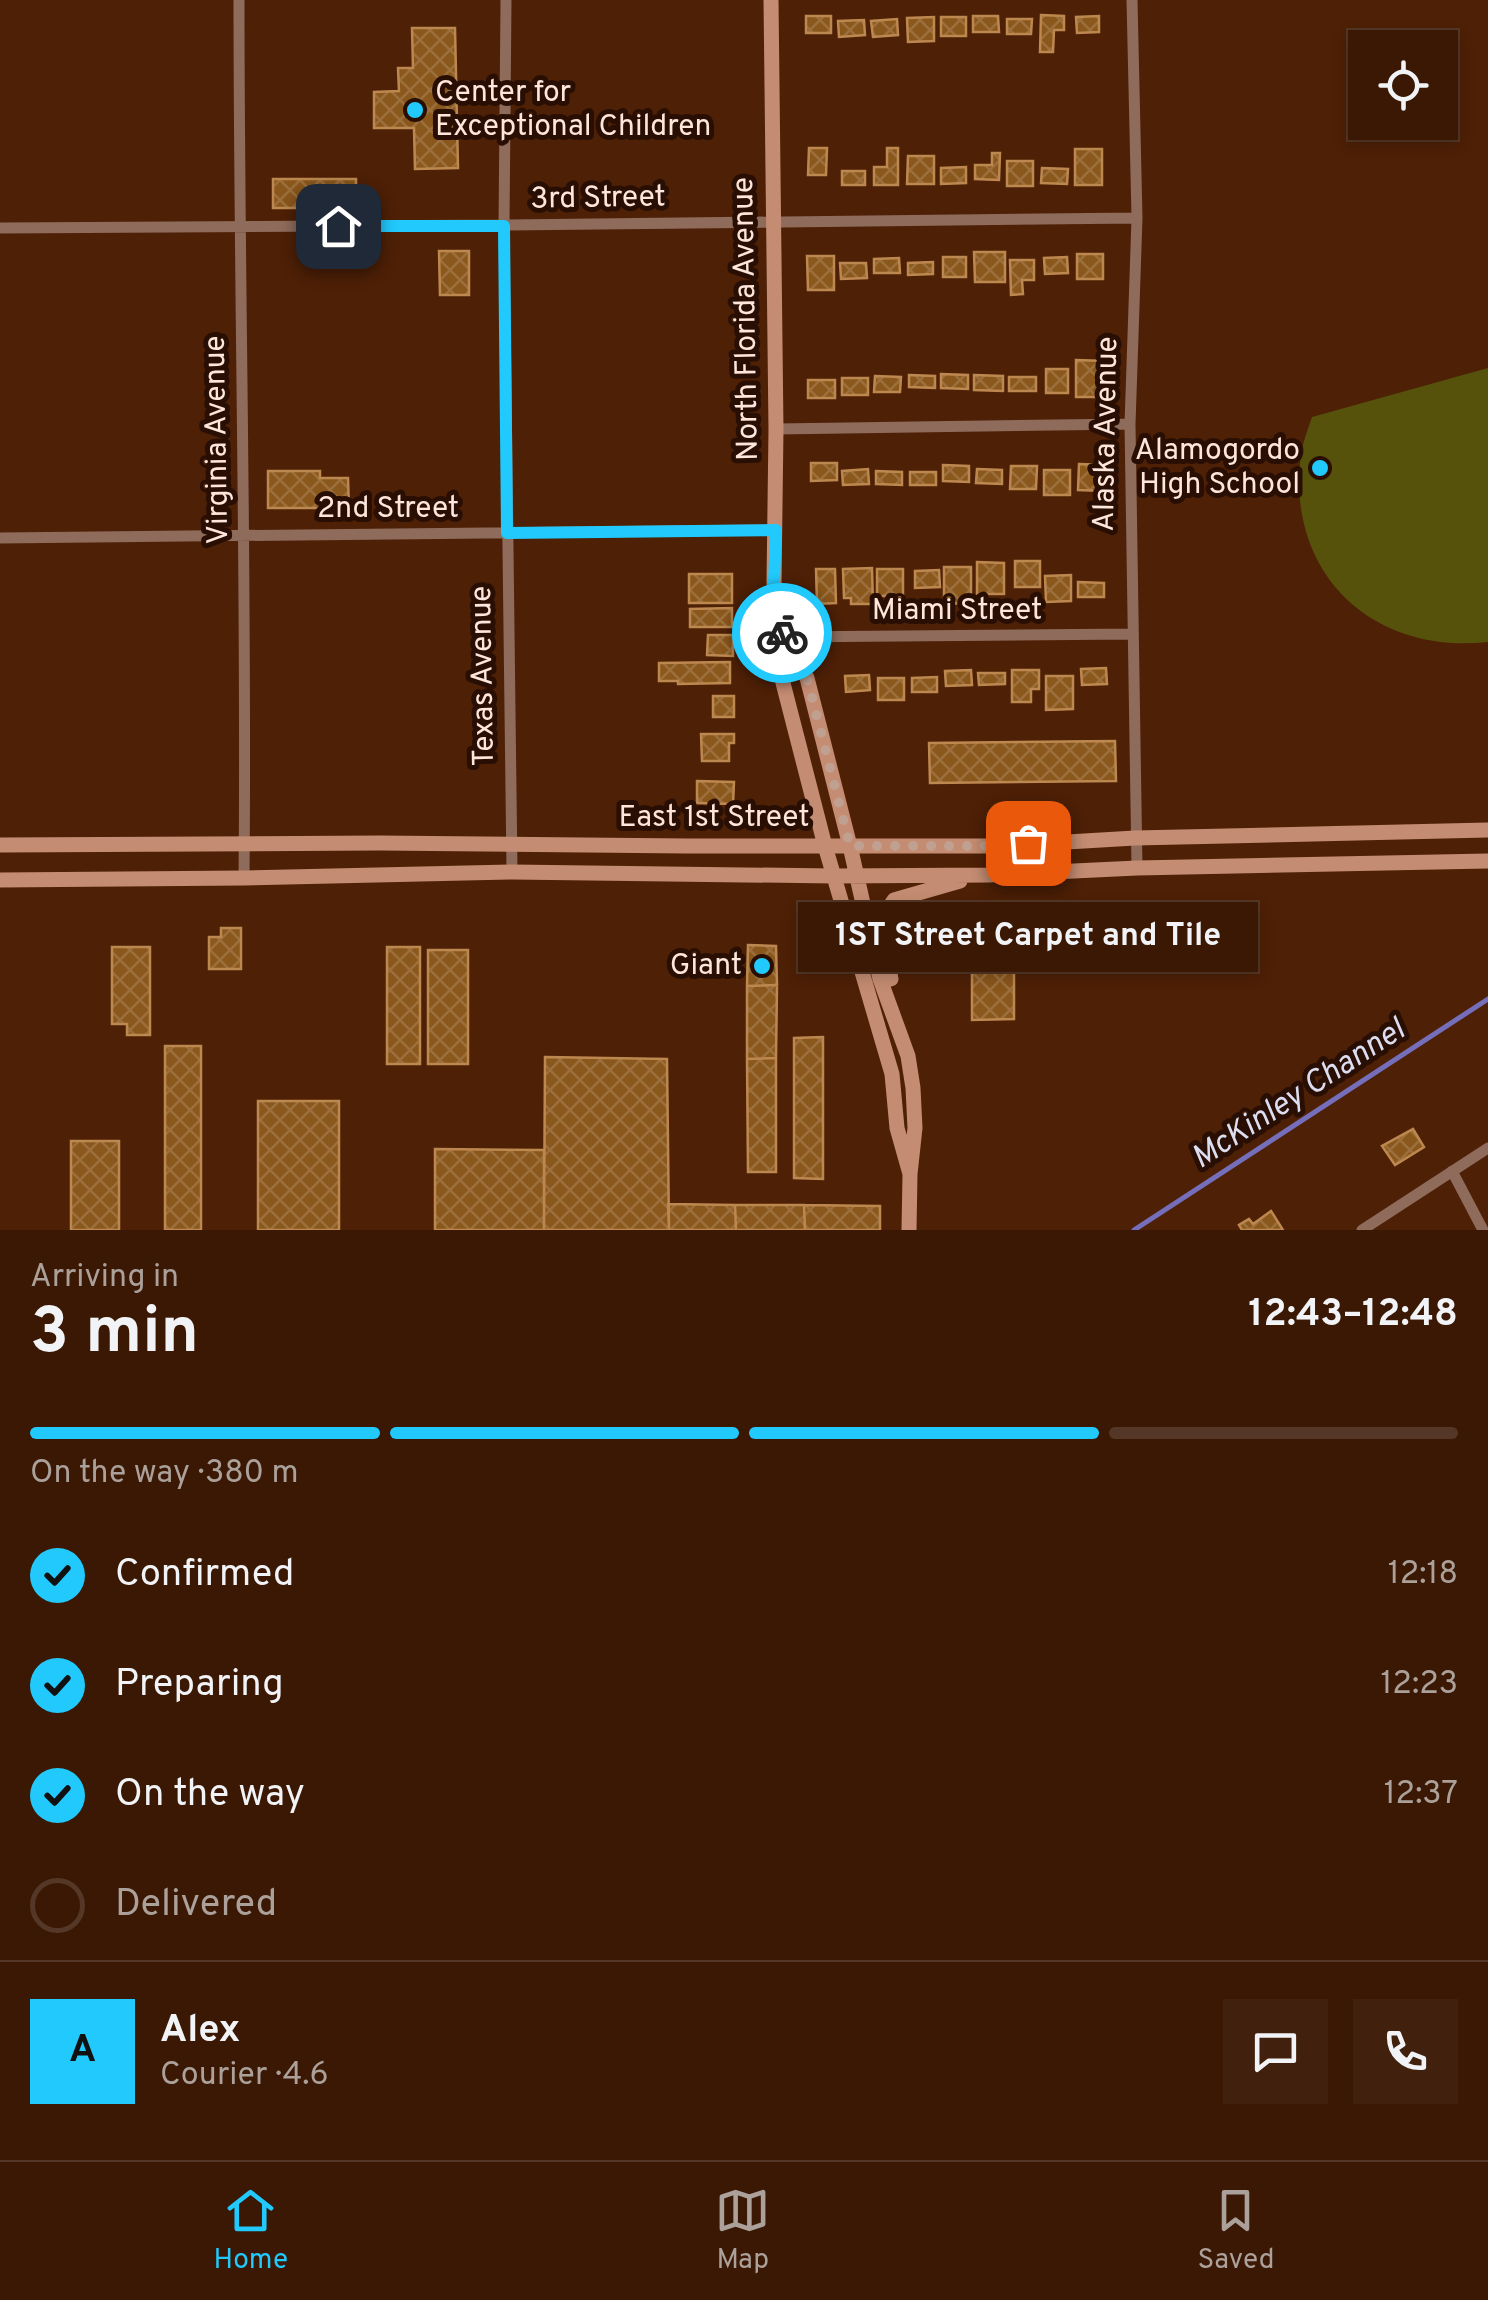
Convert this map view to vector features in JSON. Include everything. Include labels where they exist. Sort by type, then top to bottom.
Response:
[{"type":"main road","name":"North Florida Avenue","points":[[771,0],[774,583],[784,683],[825,846],[892,1074],[897,1128],[910,1174]]},
{"type":"main road","name":"North Florida Avenue","points":[[782,637],[807,678],[880,978],[908,1056]]},
{"type":"main road","name":"East 1st Street","points":[[0,845],[1001,846],[1135,838],[1488,830]]},
{"type":"main road","name":"East 1st Street","points":[[0,880],[512,872],[989,875],[1488,860]]},
{"type":"main road","points":[[909,1230],[915,1128],[913,1088],[904,1023],[888,970],[883,917],[894,900],[989,875]]},
{"type":"street","name":"Virginia Avenue","points":[[239,0],[244,878]]},
{"type":"street","name":"Texas Avenue","points":[[506,0],[504,226],[512,872]]},
{"type":"street","name":"Alaska Avenue","points":[[1132,0],[1136,218],[1130,424],[1137,868]]},
{"type":"street","name":"3rd Street","points":[[0,228],[1136,218]]},
{"type":"street","points":[[776,429],[1130,424]]},
{"type":"street","name":"2nd Street","points":[[0,538],[776,530]]},
{"type":"street","name":"Miami Street","points":[[782,637],[1132,634]]},
{"type":"street","points":[[1362,1230],[1488,1148]]},
{"type":"street","points":[[1452,1171],[1483,1230]]},
{"type":"shaded area","points":[[1488,368],[1488,642],[1446,642],[1407,635],[1373,619],[1345,597],[1322,569],[1307,535],[1300,496],[1304,440],[1312,417]]},
{"type":"building","points":[[1041,15],[1064,16],[1064,30],[1054,30],[1053,52],[1040,52]]},
{"type":"building","points":[[806,16],[831,16],[831,33],[806,33]]},
{"type":"building","points":[[973,16],[998,16],[999,32],[973,32]]},
{"type":"building","points":[[1099,16],[1099,32],[1077,33],[1076,17]]},
{"type":"building","points":[[934,17],[934,41],[908,42],[907,18]]},
{"type":"building","points":[[941,17],[966,17],[966,36],[941,36]]},
{"type":"building","points":[[897,19],[898,35],[873,37],[871,21]]},
{"type":"building","points":[[1007,19],[1032,19],[1031,34],[1007,34]]},
{"type":"building","points":[[864,20],[865,35],[839,37],[838,21]]},
{"type":"building","name":"Center for Exceptional Children","points":[[412,28],[455,28],[458,168],[415,169],[414,128],[374,128],[374,92],[399,91],[398,68],[413,68]]},
{"type":"building","points":[[809,148],[827,148],[826,175],[808,175]]},
{"type":"building","points":[[887,148],[898,148],[898,185],[874,185],[874,167],[887,167]]},
{"type":"building","points":[[1075,149],[1102,149],[1102,185],[1075,185]]},
{"type":"building","points":[[992,153],[1000,153],[999,180],[975,179],[975,165],[992,165]]},
{"type":"building","points":[[908,156],[934,156],[934,184],[907,184]]},
{"type":"building","points":[[1007,161],[1033,161],[1033,186],[1007,186]]},
{"type":"building","points":[[966,167],[966,183],[941,184],[941,168]]},
{"type":"building","points":[[1042,168],[1068,169],[1067,184],[1041,183]]},
{"type":"building","points":[[842,171],[865,171],[865,185],[842,185]]},
{"type":"building","points":[[273,179],[356,179],[356,208],[273,208]]},
{"type":"building","points":[[439,251],[469,251],[469,295],[440,295]]},
{"type":"building","points":[[974,252],[1005,252],[1005,282],[975,282]]},
{"type":"building","points":[[1077,254],[1103,254],[1103,279],[1077,279]]},
{"type":"building","points":[[807,256],[834,256],[834,290],[808,290]]},
{"type":"building","points":[[943,257],[966,257],[966,277],[943,277]]},
{"type":"building","points":[[1067,257],[1068,273],[1045,274],[1044,258]]},
{"type":"building","points":[[899,258],[900,273],[874,273],[874,259]]},
{"type":"building","points":[[1010,260],[1034,260],[1034,280],[1022,280],[1023,294],[1011,295]]},
{"type":"building","points":[[933,262],[933,274],[908,275],[908,263]]},
{"type":"building","points":[[840,263],[866,263],[867,278],[841,279]]},
{"type":"building","points":[[1076,360],[1105,361],[1104,397],[1076,397]]},
{"type":"building","points":[[1046,369],[1068,369],[1068,393],[1046,393]]},
{"type":"building","points":[[941,374],[968,375],[968,389],[941,388]]},
{"type":"building","points":[[909,375],[935,376],[935,388],[909,387]]},
{"type":"building","points":[[974,375],[1003,376],[1003,391],[974,390]]},
{"type":"building","points":[[875,376],[901,377],[900,392],[874,392]]},
{"type":"building","points":[[1009,377],[1036,377],[1036,391],[1009,391]]},
{"type":"building","points":[[842,378],[868,378],[868,395],[842,395]]},
{"type":"building","points":[[808,380],[835,380],[835,398],[808,398]]},
{"type":"building","points":[[811,463],[837,463],[837,480],[811,481]]},
{"type":"building","points":[[1079,464],[1105,465],[1104,491],[1078,490]]},
{"type":"building","points":[[943,465],[969,466],[969,482],[943,481]]},
{"type":"building","points":[[1011,466],[1037,466],[1036,489],[1010,489]]},
{"type":"building","points":[[868,469],[869,484],[843,485],[842,471]]},
{"type":"building","points":[[977,469],[1002,470],[1002,484],[976,483]]},
{"type":"building","points":[[1044,470],[1070,470],[1070,495],[1044,495]]},
{"type":"building","points":[[268,471],[320,471],[320,478],[348,478],[349,508],[268,508]]},
{"type":"building","points":[[876,471],[902,472],[902,485],[876,484]]},
{"type":"building","points":[[910,472],[936,472],[936,485],[910,485]]},
{"type":"building","points":[[1015,561],[1040,561],[1040,587],[1015,587]]},
{"type":"building","points":[[977,562],[1004,563],[1004,594],[977,594]]},
{"type":"building","points":[[944,567],[971,567],[971,603],[944,604]]},
{"type":"building","points":[[872,568],[873,604],[851,604],[851,598],[844,598],[843,569]]},
{"type":"building","points":[[816,569],[835,569],[836,603],[817,604]]},
{"type":"building","points":[[877,569],[903,569],[903,596],[877,596]]},
{"type":"building","points":[[939,570],[940,587],[915,588],[915,571]]},
{"type":"building","points":[[689,574],[732,574],[732,603],[689,603]]},
{"type":"building","points":[[1071,575],[1071,601],[1046,602],[1045,576]]},
{"type":"building","points":[[1078,582],[1104,583],[1104,597],[1078,597]]},
{"type":"building","points":[[732,608],[732,627],[690,627],[690,609]]},
{"type":"building","points":[[708,635],[733,635],[733,656],[707,655]]},
{"type":"building","points":[[730,662],[730,683],[659,681],[659,663]]},
{"type":"building","points":[[1106,668],[1107,684],[1082,685],[1081,669]]},
{"type":"building","points":[[971,670],[972,685],[946,686],[945,671]]},
{"type":"building","points":[[1012,670],[1039,670],[1039,689],[1031,689],[1031,702],[1012,702]]},
{"type":"building","points":[[978,673],[1005,673],[1005,684],[979,685]]},
{"type":"building","points":[[869,675],[870,690],[846,692],[845,676]]},
{"type":"building","points":[[1046,676],[1073,676],[1073,709],[1046,710]]},
{"type":"building","points":[[937,677],[937,692],[912,692],[912,678]]},
{"type":"building","points":[[878,678],[904,678],[904,700],[878,700]]},
{"type":"building","points":[[713,696],[734,696],[734,717],[713,717]]},
{"type":"building","points":[[701,734],[734,734],[734,743],[729,743],[729,761],[702,761]]},
{"type":"building","points":[[1115,741],[1116,781],[930,783],[929,743]]},
{"type":"building","points":[[697,781],[734,782],[733,804],[697,803]]},
{"type":"building","points":[[221,928],[241,928],[241,969],[209,969],[209,937],[221,937]]},
{"type":"building","points":[[972,939],[1014,939],[1014,1019],[972,1020]]},
{"type":"building","name":"Giant","points":[[748,945],[776,946],[777,985],[747,986]]},
{"type":"building","points":[[112,947],[150,947],[150,1035],[127,1035],[127,1024],[112,1024]]},
{"type":"building","points":[[387,947],[420,947],[420,1064],[387,1064]]},
{"type":"building","points":[[428,950],[468,950],[468,1064],[428,1064]]},
{"type":"building","points":[[777,985],[776,1058],[747,1059],[747,986]]},
{"type":"building","points":[[823,1037],[823,1179],[794,1178],[794,1038]]},
{"type":"building","points":[[165,1046],[201,1046],[201,1230],[165,1230]]},
{"type":"building","points":[[545,1057],[667,1059],[669,1230],[544,1230]]},
{"type":"building","points":[[776,1058],[776,1172],[748,1172],[747,1059]]},
{"type":"building","points":[[258,1101],[339,1101],[339,1230],[258,1230]]},
{"type":"building","points":[[1413,1129],[1424,1147],[1395,1165],[1382,1146]]},
{"type":"building","points":[[71,1141],[119,1141],[119,1230],[71,1230]]},
{"type":"building","points":[[435,1149],[544,1150],[544,1230],[435,1230]]},
{"type":"building","points":[[668,1204],[735,1205],[736,1230],[669,1230]]},
{"type":"building","points":[[735,1205],[804,1205],[805,1230],[736,1230]]},
{"type":"building","points":[[804,1205],[880,1206],[880,1230],[805,1230]]},
{"type":"building","points":[[1271,1211],[1283,1230],[1242,1230],[1239,1225],[1249,1219],[1253,1224]]},
{"type":"waterway","name":"McKinley Channel","points":[[1134,1230],[1488,999]]},
{"type":"way so far","points":[[782,633],[807,678],[850,846],[1028,843]]},
{"type":"place","name":"Center for Exceptional Children","points":[[415,110]]},
{"type":"place","name":"Alamogordo High School","points":[[1320,468]]},
{"type":"place","name":"1ST Street Carpet and Tile","points":[[1028,843]]},
{"type":"place","name":"Giant","points":[[762,966]]},
{"type":"route","points":[[338,226],[504,226],[507,533],[776,530],[774,583],[782,633]]}]
